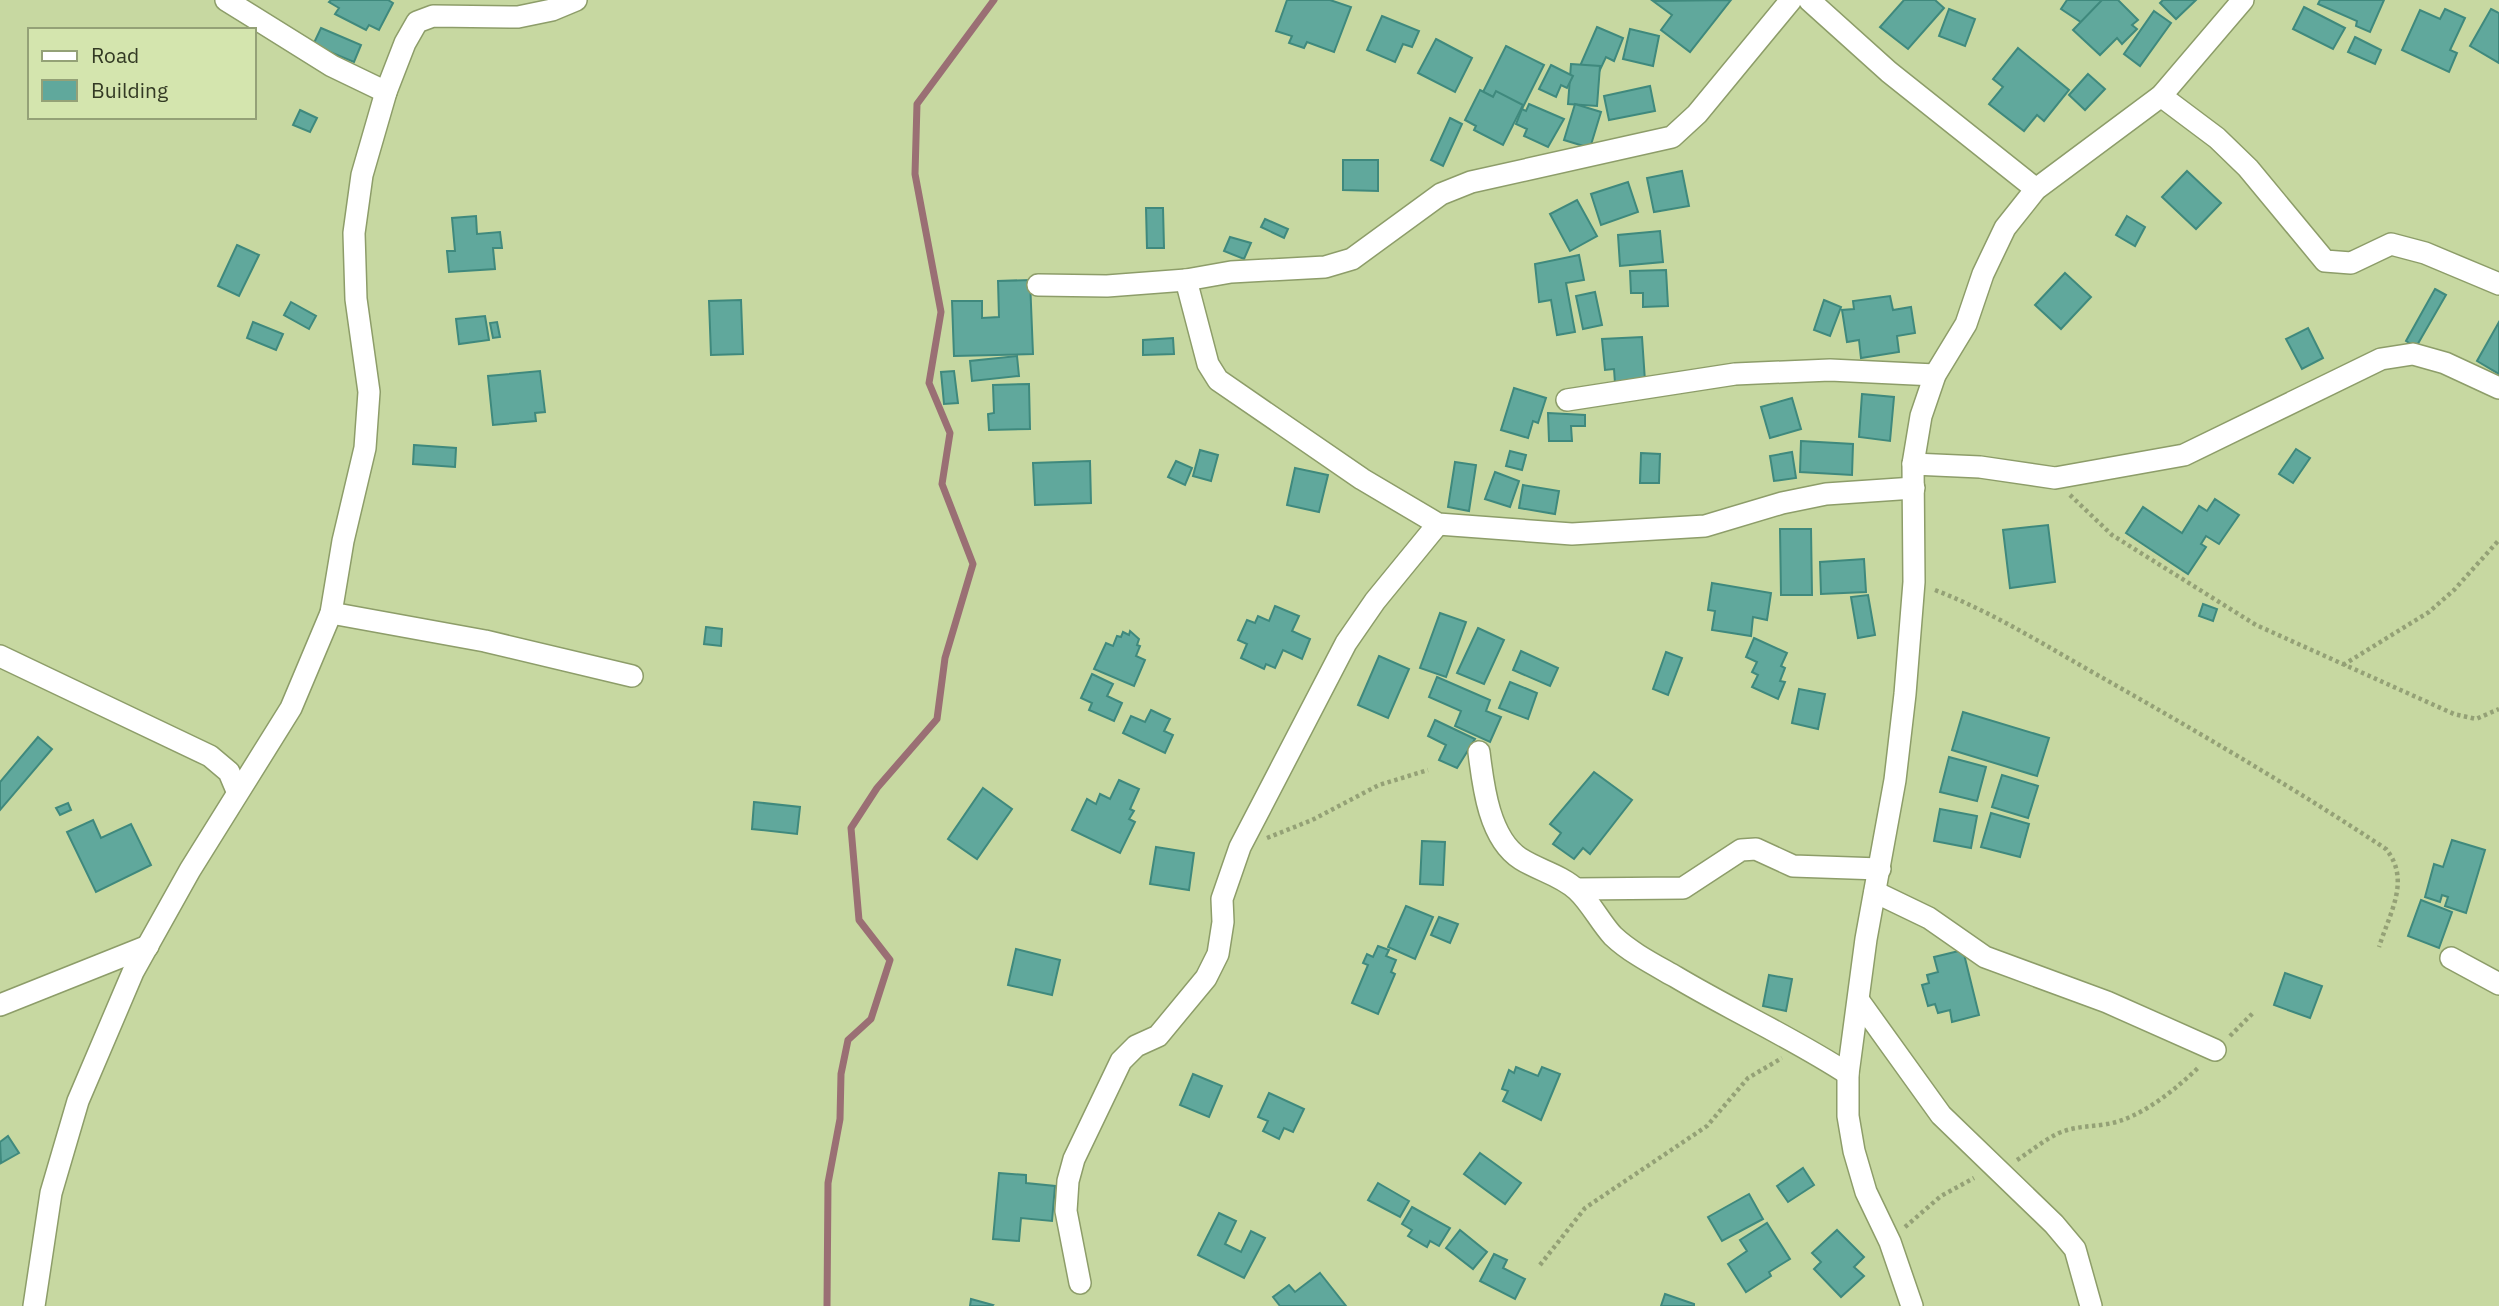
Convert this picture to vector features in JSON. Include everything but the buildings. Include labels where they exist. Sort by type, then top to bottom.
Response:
[{"type":"street","points":[[226,0],[332,66],[386,92]]},
{"type":"street","points":[[34,1306],[51,1193],[78,1101],[133,972],[237,791],[291,708],[331,613],[343,541],[365,448],[369,392],[356,299],[354,233],[362,175],[386,92],[417,22],[423,0]]},
{"type":"street","points":[[417,22],[433,16],[518,17],[552,10],[576,0]]},
{"type":"street","points":[[1038,285],[1107,286],[1186,280],[1231,272],[1325,267],[1352,259],[1441,194],[1471,183],[1672,137],[1697,114],[1791,0]]},
{"type":"street","points":[[1809,0],[1889,72],[2036,189]]},
{"type":"street","points":[[1912,1306],[1890,1242],[1866,1192],[1854,1151],[1848,1116],[1848,1074],[1895,780],[1914,582],[1913,464],[1920,416],[1935,374],[1966,324],[1983,274],[2005,228],[2036,189],[2161,96],[2243,0]]},
{"type":"street","points":[[2161,96],[2217,138],[2248,168],[2325,261],[2351,263],[2391,244],[2425,253],[2499,285]]},
{"type":"street","points":[[1186,280],[1208,364],[1218,380],[1362,479],[1438,524],[1572,534],[1705,526],[1782,503],[1826,494],[1914,488]]},
{"type":"street","points":[[1913,464],[1980,467],[2055,478],[2184,455],[2381,359],[2413,355],[2445,363],[2499,388]]},
{"type":"street","points":[[1567,400],[1735,374],[1830,370],[1935,374]]},
{"type":"street","points":[[1080,1283],[1066,1212],[1068,1181],[1074,1159],[1121,1061],[1136,1046],[1158,1036],[1206,978],[1218,954],[1223,899],[1240,847],[1346,643],[1375,601],[1438,524]]},
{"type":"street","points":[[331,613],[485,641],[632,676]]},
{"type":"street","points":[[0,656],[210,756],[229,772],[237,791]]},
{"type":"street","points":[[1479,752],[1483,787],[1497,826],[1509,847],[1521,859],[1577,890],[1614,936],[1639,955],[1804,1046],[1848,1074]]},
{"type":"street","points":[[1577,890],[1683,887],[1741,850],[1756,849],[1793,866],[1880,869]]},
{"type":"street","points":[[1875,892],[1929,918],[1985,957],[2118,1006],[2214,1050]]},
{"type":"street","points":[[0,1005],[148,946]]},
{"type":"street","points":[[2451,958],[2499,984]]},
{"type":"street","points":[[1859,1001],[1941,1115],[2075,1249],[2091,1306]]},
{"type":"path","points":[[2055,478],[2084,512],[2112,535],[2244,618],[2454,714],[2476,719],[2499,709]]},
{"type":"path","points":[[2342,665],[2429,612],[2454,590],[2499,540]]},
{"type":"path","points":[[1914,582],[1982,608],[2020,629],[2201,733],[2386,849],[2397,862],[2399,884],[2379,947]]},
{"type":"path","points":[[1240,847],[1312,820],[1379,785],[1428,770]]},
{"type":"path","points":[[1890,1242],[1930,1205],[1963,1182],[1999,1171],[2058,1134],[2085,1125],[2109,1124],[2137,1112],[2180,1085],[2254,1012]]},
{"type":"path","points":[[1540,1265],[1586,1208],[1707,1126],[1748,1079],[1804,1046]]},
{"type":"waterway","points":[[827,1306],[828,1183],[840,1119],[841,1074],[848,1040],[871,1019],[890,960],[859,920],[851,828],[877,788],[937,719],[945,658],[973,564],[942,484],[950,433],[929,383],[941,312],[915,174],[917,104],[994,0]]}]
